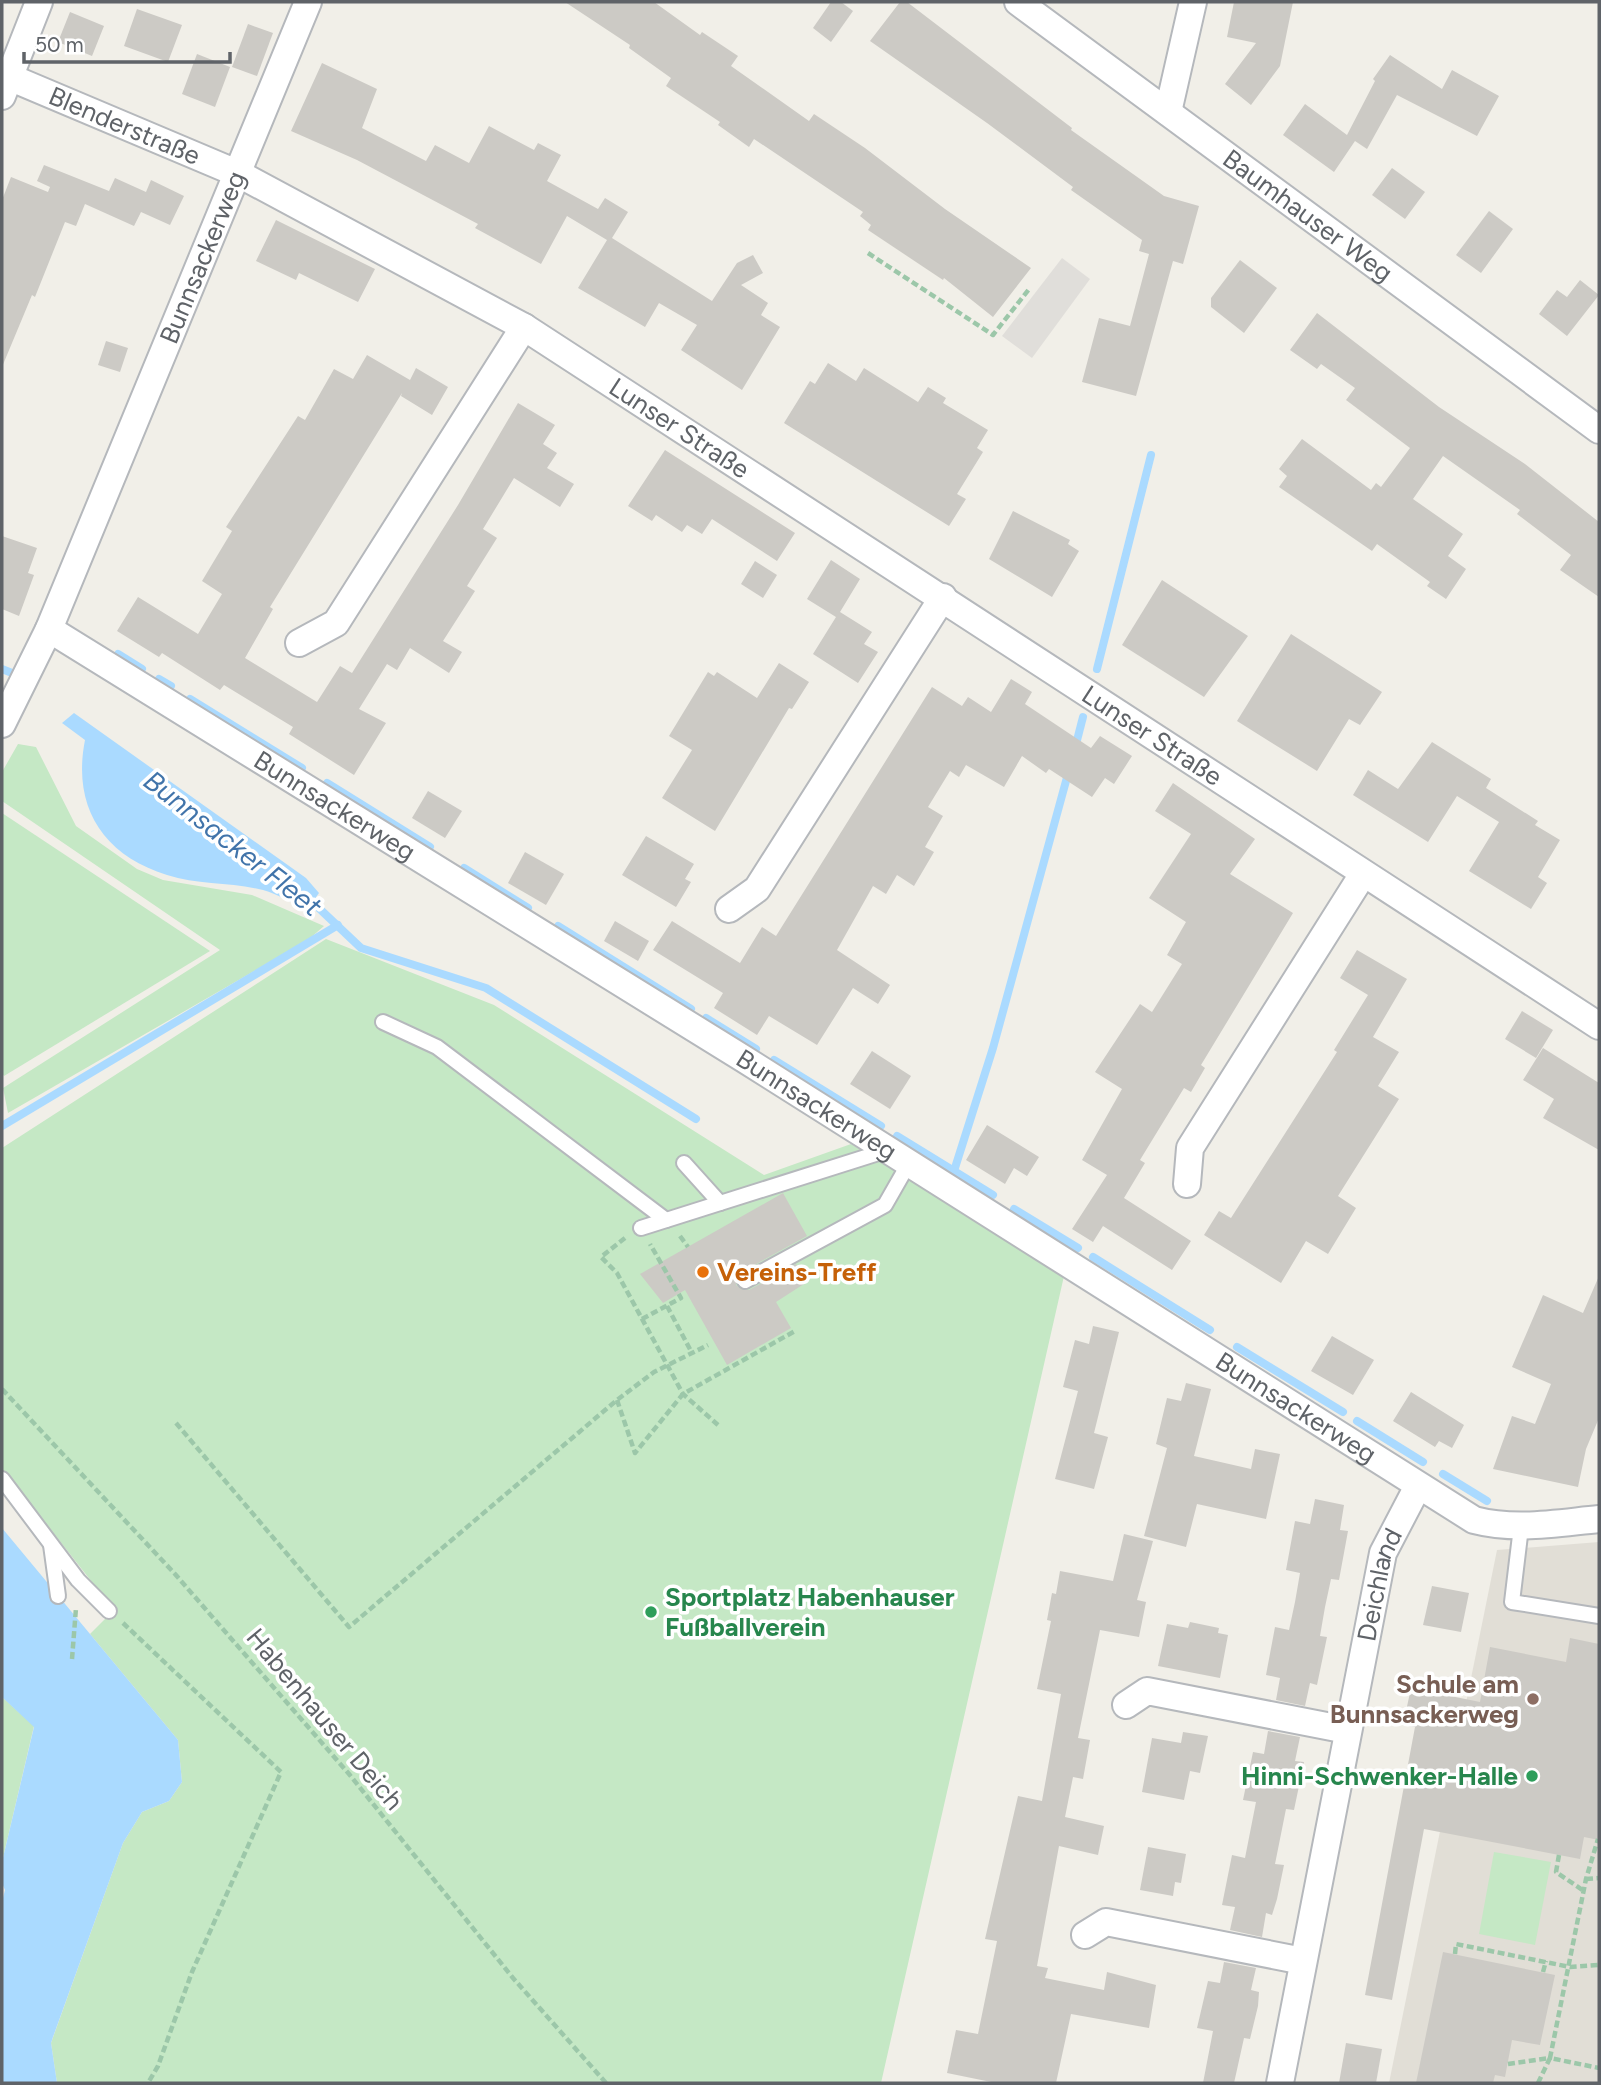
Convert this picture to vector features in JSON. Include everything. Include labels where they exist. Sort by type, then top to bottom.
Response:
[{"type":"street","name":"Blenderstraße","points":[[39,2],[4,82],[239,174]]},
{"type":"street","name":"Bunnsackerweg","points":[[2,724],[49,629],[308,2]]},
{"type":"street","name":"Baumhauser Weg","points":[[1018,2],[1599,429]]},
{"type":"street","points":[[1168,112],[1193,2]]},
{"type":"street","name":"Lunser Straße","points":[[239,174],[524,327],[1599,1026]]},
{"type":"street","points":[[299,643],[336,623],[524,327]]},
{"type":"street","points":[[729,908],[757,889],[943,597]]},
{"type":"street","name":"Bunnsackerweg","points":[[49,629],[899,1157],[1474,1520],[1498,1526],[1521,1527],[1599,1519]]},
{"type":"street","points":[[1187,1184],[1190,1148],[1363,874]]},
{"type":"street","name":"Deichland","points":[[1280,2083],[1382,1553],[1418,1486]]},
{"type":"street","points":[[1126,1705],[1147,1691],[1347,1730]]},
{"type":"street","points":[[1084,1935],[1107,1922],[1303,1961]]},
{"type":"lane","points":[[383,1022],[437,1046],[666,1220]]},
{"type":"lane","points":[[640,1228],[720,1203],[899,1157]]},
{"type":"lane","points":[[745,1281],[885,1205],[899,1157]]},
{"type":"lane","points":[[684,1163],[720,1203]]},
{"type":"lane","points":[[2,1479],[78,1580],[109,1611]]},
{"type":"lane","points":[[1521,1527],[1512,1602],[1599,1616]]},
{"type":"lane","points":[[50,1544],[58,1596]]},
{"type":"path","points":[[868,253],[993,335],[1030,288]]},
{"type":"path","points":[[642,1319],[681,1298],[640,1228],[601,1257],[617,1273],[642,1319],[668,1366],[683,1394],[718,1425]]},
{"type":"path","points":[[667,1306],[692,1353]]},
{"type":"path","points":[[617,1400],[635,1453],[683,1394],[751,1353],[795,1331]]},
{"type":"path","points":[[176,1423],[349,1627],[617,1400],[668,1366],[708,1345]]},
{"type":"path","name":"Habenhauser Deich","points":[[2,1389],[175,1574],[349,1774],[513,1978],[606,2083]]},
{"type":"path","points":[[72,1659],[78,1580]]},
{"type":"path","points":[[109,1611],[281,1772],[192,1972],[158,2066],[148,2083]]},
{"type":"path","points":[[1538,2083],[1550,2058],[1586,1879],[1598,1839]]},
{"type":"path","points":[[1559,1855],[1556,1872],[1584,1891]]},
{"type":"path","points":[[1586,1879],[1599,1878]]},
{"type":"path","points":[[1455,1954],[1457,1944],[1570,1967],[1599,1965]]},
{"type":"path","points":[[1543,1972],[1546,1961]]},
{"type":"path","points":[[1508,2064],[1550,2058],[1599,2068]]},
{"type":"shaded area","points":[[1062,258],[1090,279],[1032,358],[1002,336]]},
{"type":"shaded area","name":"Schule am Bunnsackerweg","points":[[1599,1542],[1599,2083],[1389,2083],[1497,1550]]},
{"type":"green space","points":[[18,744],[36,747],[76,826],[137,869],[163,880],[252,895],[324,926],[308,940],[8,1113],[3,1088],[220,950],[2,801],[2,772]]},
{"type":"green space","points":[[2,813],[210,951],[4,1076],[2,1073]]},
{"type":"green space","name":"Sportplatz Habenhauser Fußballverein","points":[[326,939],[494,1005],[764,1175],[851,1144],[1064,1276],[881,2083],[57,2083],[51,2043],[123,1843],[142,1812],[169,1801],[182,1782],[178,1740],[90,1634],[114,1610],[14,1483],[2,1492],[2,1148]]},
{"type":"green space","points":[[2,1697],[34,1726],[2,1862]]},
{"type":"green space","points":[[1494,1852],[1551,1862],[1535,1945],[1479,1934]]},
{"type":"water","points":[[74,713],[306,878],[319,893],[307,910],[263,890],[167,875],[125,855],[109,841],[88,806],[83,786],[82,764],[85,740],[62,723]]},
{"type":"water","points":[[2,1528],[178,1740],[182,1782],[169,1801],[142,1812],[123,1843],[53,2037],[51,2043],[57,2083],[2,2083],[2,1902],[5,1890],[2,1883],[2,1862],[34,1727],[2,1697]]},
{"type":"building","points":[[565,2],[654,2],[700,35],[702,32],[738,56],[731,66],[809,121],[814,114],[865,148],[945,209],[1031,268],[993,317],[944,278],[943,280],[868,230],[871,225],[860,216],[863,212],[754,139],[749,147],[718,125],[720,122],[666,86],[671,78],[629,48],[630,45]]},
{"type":"building","points":[[831,2],[841,2],[853,11],[831,42],[813,28]]},
{"type":"building","points":[[900,2],[907,2],[1072,128],[1071,130],[1164,196],[1199,206],[1183,264],[1173,261],[1136,396],[1082,382],[1099,318],[1130,326],[1149,254],[1139,251],[1142,240],[1071,190],[1073,187],[987,123],[870,41]]},
{"type":"building","points":[[1234,2],[1293,2],[1280,66],[1251,105],[1225,84],[1256,43],[1227,37]]},
{"type":"building","points":[[137,9],[182,25],[168,62],[124,46]]},
{"type":"building","points":[[70,12],[104,26],[92,56],[58,42]]},
{"type":"building","points":[[248,24],[273,33],[257,76],[232,67]]},
{"type":"building","points":[[197,54],[230,67],[215,107],[182,94]]},
{"type":"building","points":[[1390,55],[1442,89],[1452,70],[1499,96],[1477,136],[1397,95],[1367,149],[1355,141],[1334,172],[1283,135],[1305,104],[1347,135],[1375,81],[1373,79]]},
{"type":"building","points":[[322,63],[377,89],[362,128],[426,161],[435,145],[469,163],[489,126],[534,150],[538,143],[561,155],[547,181],[598,209],[605,198],[628,212],[612,238],[712,301],[737,263],[753,255],[763,273],[741,285],[768,303],[761,315],[780,327],[742,390],[681,350],[697,325],[659,303],[645,327],[578,288],[607,240],[567,216],[541,264],[475,228],[478,224],[357,160],[291,131]]},
{"type":"building","points":[[44,165],[109,191],[115,178],[146,192],[151,180],[184,196],[170,225],[141,212],[134,226],[85,204],[76,226],[65,222],[35,297],[32,295],[2,367],[2,200],[11,177],[48,192],[50,187],[37,181]]},
{"type":"building","points":[[1392,168],[1425,192],[1405,219],[1372,195]]},
{"type":"building","points":[[1489,211],[1513,229],[1481,273],[1456,255]]},
{"type":"building","points":[[276,220],[375,269],[358,302],[299,273],[296,280],[256,261]]},
{"type":"building","points":[[1240,260],[1277,288],[1244,333],[1211,307],[1211,298]]},
{"type":"building","points":[[1580,280],[1599,295],[1567,336],[1539,314],[1557,290],[1567,297]]},
{"type":"building","points":[[1317,313],[1439,407],[1525,464],[1599,522],[1599,597],[1560,570],[1571,555],[1517,514],[1520,510],[1443,456],[1413,499],[1463,534],[1448,556],[1466,569],[1446,599],[1427,586],[1430,582],[1377,544],[1372,551],[1279,487],[1287,476],[1279,469],[1302,439],[1371,490],[1376,483],[1381,487],[1410,448],[1346,400],[1355,388],[1321,364],[1317,369],[1290,350]]},
{"type":"building","points":[[106,341],[128,348],[120,372],[98,365]]},
{"type":"building","points":[[367,355],[410,380],[416,368],[448,387],[432,415],[401,396],[402,393],[270,607],[273,609],[245,658],[317,702],[340,666],[352,673],[458,505],[518,403],[555,425],[543,444],[557,453],[547,468],[574,484],[560,507],[514,478],[483,529],[497,538],[467,586],[475,591],[443,641],[462,652],[449,673],[410,648],[397,670],[387,664],[359,709],[386,723],[354,775],[289,734],[293,727],[224,685],[220,690],[162,653],[159,657],[117,631],[138,597],[198,634],[222,594],[202,581],[232,531],[226,527],[298,416],[305,420],[334,369],[353,379]]},
{"type":"building","points":[[828,363],[856,381],[864,368],[918,402],[928,387],[946,398],[943,403],[988,430],[977,448],[983,452],[957,494],[966,499],[949,526],[784,423],[810,381],[815,384]]},
{"type":"building","points":[[665,450],[795,533],[777,561],[712,519],[702,534],[687,525],[682,532],[656,515],[652,521],[628,506]]},
{"type":"building","points":[[1013,511],[1070,540],[1068,544],[1079,551],[1052,597],[989,559]]},
{"type":"building","points":[[2,536],[37,548],[28,573],[34,575],[19,616],[2,609]]},
{"type":"building","points":[[831,560],[860,579],[840,612],[872,632],[864,644],[878,652],[858,683],[813,654],[836,617],[807,599]]},
{"type":"building","points":[[755,561],[777,575],[763,598],[741,584]]},
{"type":"building","points":[[1162,580],[1248,636],[1204,697],[1122,645]]},
{"type":"building","points":[[1291,634],[1382,692],[1360,725],[1349,719],[1317,771],[1237,721]]},
{"type":"building","points":[[779,663],[809,682],[792,709],[789,708],[715,831],[662,798],[692,750],[669,736],[708,672],[714,676],[717,672],[757,698]]},
{"type":"building","points":[[1011,679],[1032,692],[1025,704],[1091,748],[1100,736],[1132,756],[1114,784],[1105,778],[1092,797],[1049,769],[1046,773],[1022,756],[1004,787],[966,765],[959,777],[950,771],[928,807],[943,816],[925,847],[934,852],[914,886],[897,875],[886,894],[873,886],[837,950],[890,985],[878,1004],[853,988],[817,1045],[769,1016],[757,1035],[714,1008],[723,993],[653,950],[672,921],[740,963],[762,927],[776,936],[932,687],[962,706],[968,697],[991,712]]},
{"type":"building","points":[[1432,742],[1491,779],[1486,788],[1538,821],[1535,825],[1560,840],[1538,877],[1547,883],[1531,909],[1469,871],[1499,822],[1457,796],[1428,842],[1353,795],[1368,770],[1398,789]]},
{"type":"building","points":[[1173,783],[1255,839],[1230,874],[1293,913],[1201,1065],[1205,1068],[1191,1092],[1184,1088],[1140,1160],[1145,1163],[1124,1198],[1191,1241],[1172,1270],[1103,1226],[1093,1242],[1072,1229],[1107,1175],[1082,1160],[1122,1089],[1095,1072],[1140,1004],[1152,1012],[1182,964],[1167,955],[1186,922],[1149,898],[1191,834],[1155,811]]},
{"type":"building","points":[[428,791],[462,811],[445,838],[412,818]]},
{"type":"building","points":[[646,836],[694,864],[685,879],[691,882],[676,907],[622,875]]},
{"type":"building","points":[[525,852],[564,874],[546,905],[508,883]]},
{"type":"building","points":[[615,921],[649,941],[638,961],[604,941]]},
{"type":"building","points":[[1357,950],[1407,979],[1373,1037],[1399,1052],[1378,1086],[1399,1099],[1338,1196],[1356,1208],[1328,1254],[1306,1241],[1281,1283],[1204,1235],[1219,1211],[1231,1218],[1337,1052],[1334,1050],[1368,995],[1340,978]]},
{"type":"building","points":[[1522,1011],[1553,1030],[1536,1058],[1505,1039]]},
{"type":"building","points":[[1543,1048],[1599,1083],[1599,1150],[1543,1118],[1554,1099],[1523,1080]]},
{"type":"building","points":[[872,1051],[911,1076],[890,1109],[850,1084]]},
{"type":"building","points":[[987,1125],[1039,1157],[1027,1176],[1014,1168],[1005,1184],[966,1160]]},
{"type":"building","points":[[783,1193],[807,1236],[740,1273],[736,1285],[749,1290],[796,1264],[807,1282],[776,1302],[791,1328],[727,1365],[685,1290],[663,1303],[640,1274]]},
{"type":"building","points":[[1599,1276],[1599,1418],[1586,1449],[1578,1487],[1493,1469],[1512,1416],[1535,1424],[1551,1384],[1512,1367],[1543,1295],[1583,1313]]},
{"type":"building","points":[[1093,1326],[1119,1332],[1094,1433],[1108,1437],[1094,1489],[1055,1479],[1078,1391],[1063,1387],[1075,1340],[1089,1344]]},
{"type":"building","points":[[1332,1336],[1374,1360],[1353,1395],[1311,1371]]},
{"type":"building","points":[[1186,1383],[1211,1389],[1194,1456],[1251,1469],[1255,1449],[1280,1454],[1266,1519],[1197,1504],[1186,1547],[1144,1536],[1167,1448],[1156,1444],[1167,1398],[1181,1401]]},
{"type":"building","points":[[1411,1392],[1464,1425],[1452,1448],[1439,1441],[1435,1447],[1393,1421]]},
{"type":"building","points":[[1315,1499],[1344,1505],[1340,1530],[1348,1531],[1339,1580],[1331,1579],[1325,1607],[1320,1636],[1327,1637],[1317,1685],[1310,1683],[1305,1706],[1276,1700],[1280,1678],[1266,1675],[1275,1627],[1289,1630],[1295,1602],[1300,1573],[1286,1570],[1295,1521],[1310,1524]]},
{"type":"building","points":[[1124,1534],[1153,1541],[1137,1600],[1146,1602],[1139,1637],[1100,1630],[1078,1738],[1090,1740],[1083,1779],[1073,1777],[1065,1817],[1104,1826],[1098,1855],[1059,1846],[1037,1966],[1048,1968],[1045,1978],[1104,1990],[1107,1972],[1156,1985],[1149,2028],[1071,2014],[1056,2083],[996,2083],[947,2073],[956,2030],[978,2034],[997,1941],[985,1939],[1018,1796],[1042,1801],[1061,1694],[1037,1689],[1051,1621],[1047,1620],[1052,1593],[1056,1594],[1060,1571],[1113,1581]]},
{"type":"building","points":[[1432,1586],[1469,1593],[1461,1632],[1423,1625]]},
{"type":"building","points":[[1190,1622],[1219,1628],[1218,1633],[1228,1635],[1220,1678],[1158,1666],[1167,1624],[1188,1628]]},
{"type":"building","name":"Hinni-Schwenker-Halle","points":[[1570,1638],[1599,1644],[1599,1840],[1584,1837],[1580,1859],[1424,1829],[1392,2000],[1365,1995],[1415,1727],[1403,1725],[1411,1688],[1480,1702],[1490,1647],[1566,1662]]},
{"type":"building","points":[[1268,1731],[1300,1737],[1295,1761],[1304,1762],[1294,1810],[1286,1809],[1275,1864],[1284,1865],[1277,1899],[1272,1915],[1266,1913],[1262,1937],[1230,1930],[1235,1907],[1222,1905],[1232,1855],[1245,1858],[1256,1802],[1243,1800],[1253,1752],[1264,1754]]},
{"type":"building","points":[[1183,1732],[1208,1736],[1200,1773],[1190,1771],[1184,1800],[1142,1792],[1152,1738],[1181,1743]]},
{"type":"building","points":[[1148,1847],[1186,1854],[1181,1883],[1175,1882],[1173,1896],[1140,1890]]},
{"type":"building","points":[[1443,1952],[1555,1975],[1540,2045],[1512,2040],[1505,2077],[1495,2075],[1493,2083],[1416,2083]]},
{"type":"building","points":[[1224,1962],[1256,1968],[1251,1990],[1259,1992],[1258,2006],[1250,2039],[1244,2038],[1234,2083],[1203,2083],[1213,2031],[1197,2028],[1208,1981],[1220,1983]]},
{"type":"building","points":[[1346,2043],[1382,2049],[1376,2083],[1339,2083]]},
{"type":"waterway","points":[[1097,669],[1151,455]]},
{"type":"waterway","points":[[118,654],[142,669]]},
{"type":"waterway","name":"Bunnsacker Fleet","points":[[2,669],[12,673]]},
{"type":"waterway","points":[[159,679],[171,686]]},
{"type":"waterway","points":[[190,699],[302,768]]},
{"type":"waterway","points":[[1075,748],[1083,717]]},
{"type":"waterway","points":[[954,1171],[993,1048],[1069,770]]},
{"type":"waterway","points":[[327,783],[430,847]]},
{"type":"waterway","points":[[464,868],[528,908]]},
{"type":"waterway","name":"Bunnsacker Fleet","points":[[305,895],[361,948],[486,988],[696,1119]]},
{"type":"waterway","points":[[2,1126],[338,925]]},
{"type":"waterway","points":[[558,926],[691,1009]]},
{"type":"waterway","points":[[706,1018],[756,1049]]},
{"type":"waterway","points":[[774,1060],[881,1126]]},
{"type":"waterway","points":[[897,1136],[993,1195]]},
{"type":"waterway","points":[[1014,1209],[1078,1248]]},
{"type":"waterway","points":[[1093,1257],[1210,1330]]},
{"type":"waterway","points":[[1237,1347],[1343,1412]]},
{"type":"waterway","points":[[1357,1421],[1423,1462]]},
{"type":"waterway","points":[[1443,1474],[1487,1501]]},
{"type":"place","name":"Vereins-Treff","points":[[703,1272]]},
{"type":"place","name":"Sportplatz Habenhauser Fußballverein","points":[[651,1612]]},
{"type":"place","name":"Schule am Bunnsackerweg","points":[[1533,1699]]},
{"type":"place","name":"Hinni-Schwenker-Halle","points":[[1532,1776]]}]
